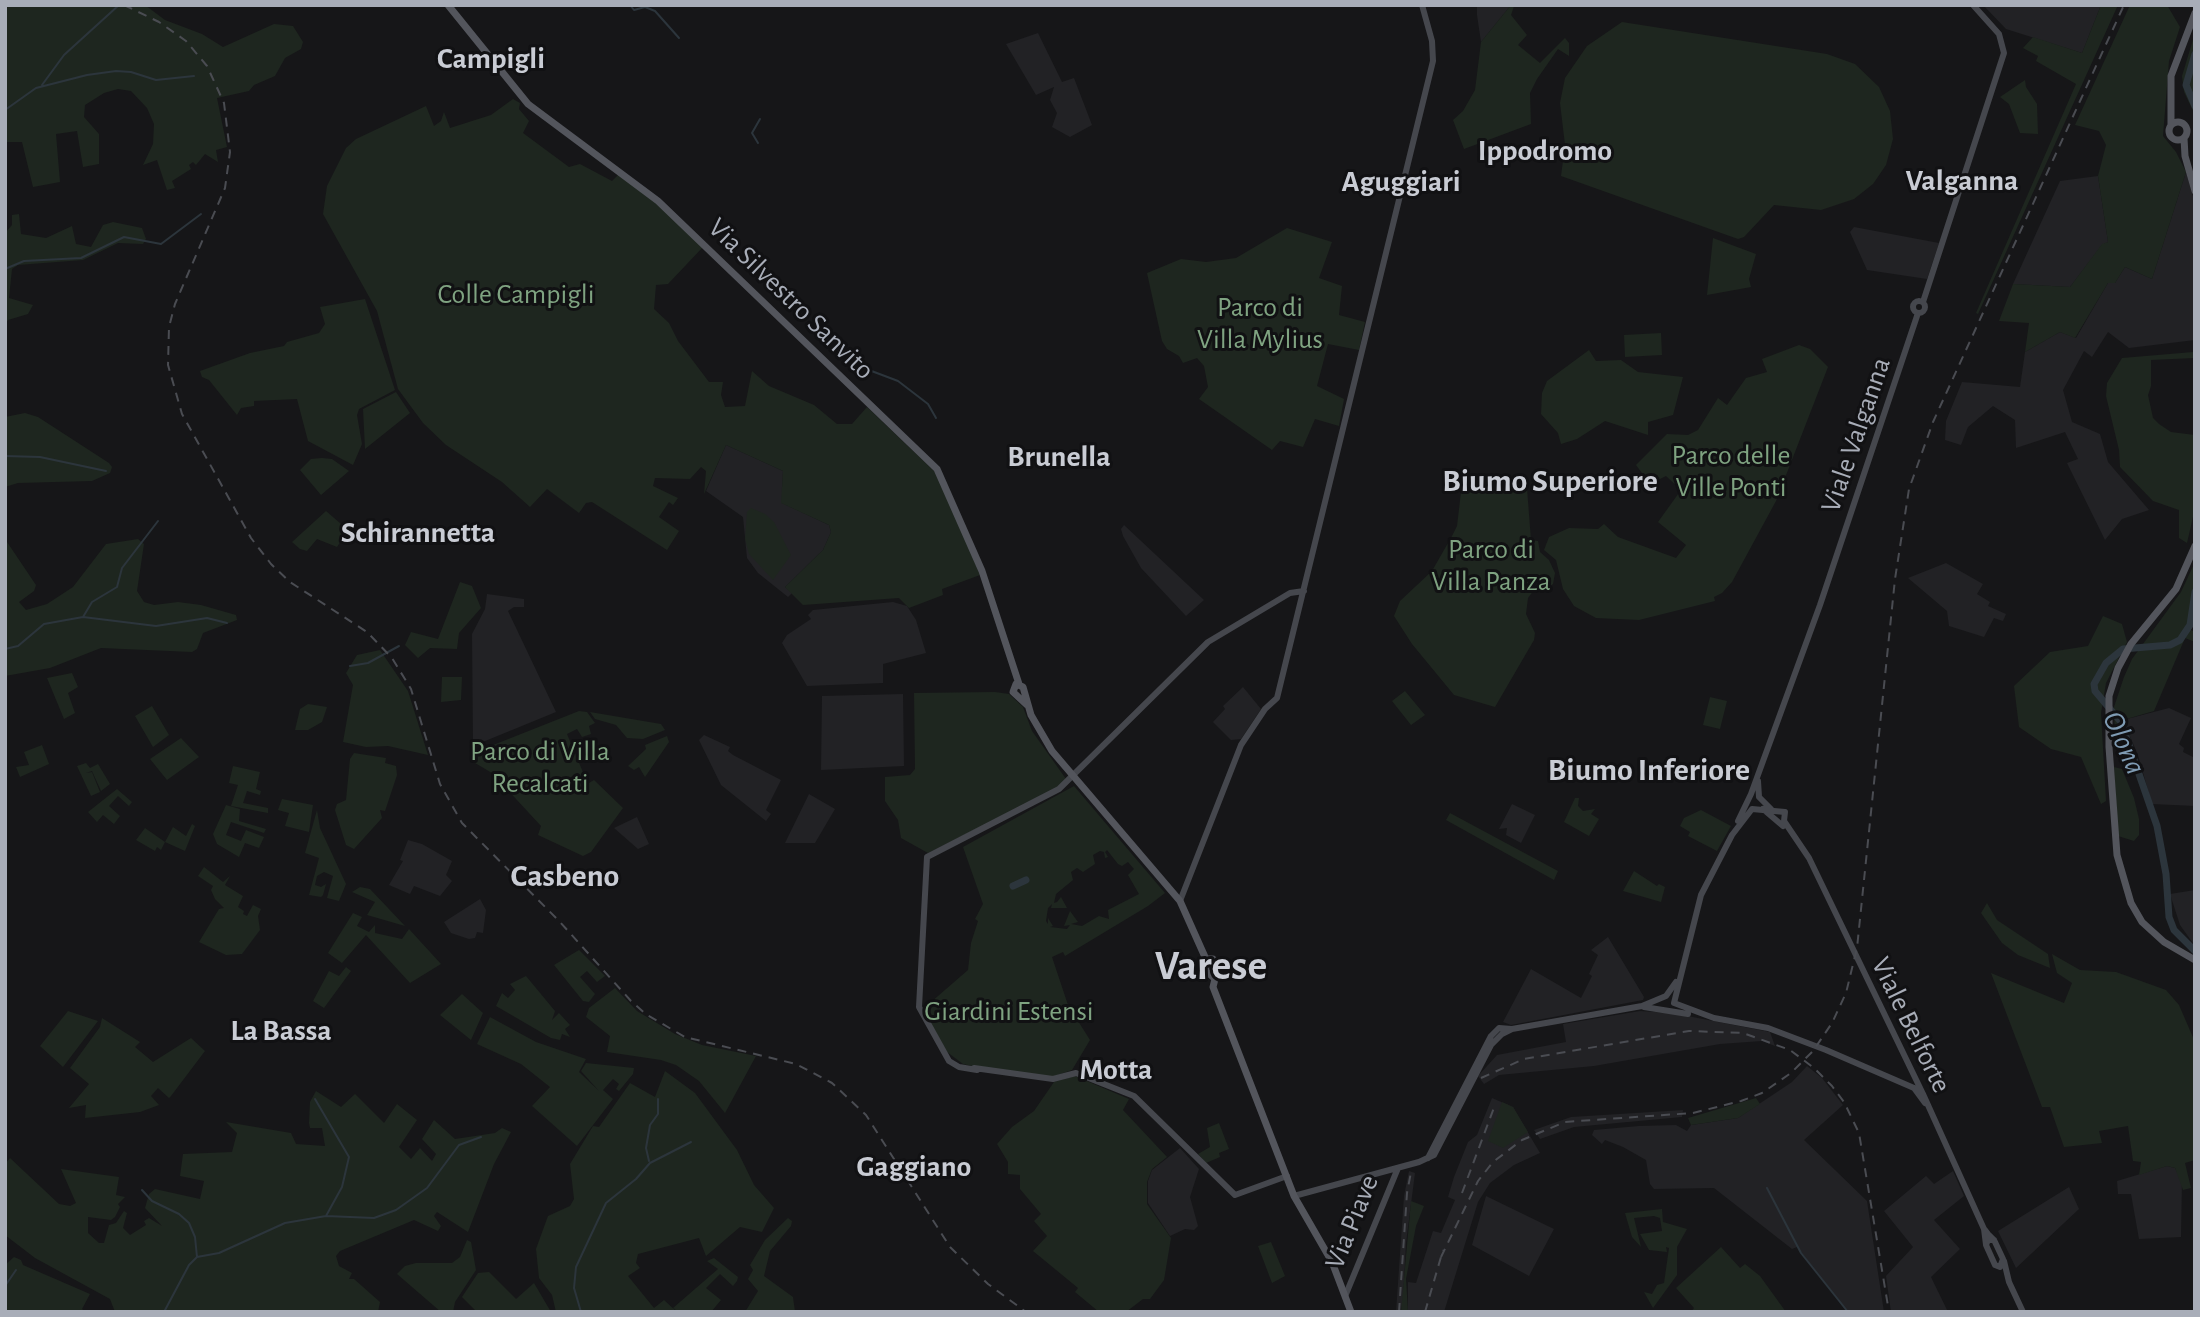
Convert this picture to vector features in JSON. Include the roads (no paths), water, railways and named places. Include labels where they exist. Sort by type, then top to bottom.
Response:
[{"type":"main road","name":"Via Silvestro Sanvito","points":[[448,5],[528,104],[653,197],[937,470],[982,571],[1020,693],[1043,737],[1073,778]]},
{"type":"main road","points":[[1180,901],[1241,745],[1266,708],[1275,702],[1278,694],[1433,61],[1432,41],[1422,5]]},
{"type":"main road","name":"Viale Valganna","points":[[1670,996],[1679,977],[1701,895],[1752,797],[1918,313],[1913,305],[1918,301],[1923,302],[2004,52],[1999,34],[1973,5]]},
{"type":"main road","points":[[2185,156],[2168,131],[2172,111],[2171,76],[2178,51],[2195,13]]},
{"type":"main road","points":[[2172,111],[2187,131],[2184,138],[2185,156],[2195,191]]},
{"type":"main road","points":[[2171,125],[2180,122]]},
{"type":"main road","points":[[2172,139],[2184,138]]},
{"type":"main road","points":[[2195,546],[2176,589],[2131,644],[2118,668],[2109,696],[2109,747],[2117,855],[2130,903],[2142,922],[2164,942],[2195,960]]},
{"type":"main road","points":[[1287,1176],[1235,1195],[1141,1100],[1071,1073],[1053,1079],[977,1070],[953,1062],[919,1009],[926,866],[931,855],[1049,794],[1073,778],[1215,638],[1290,593],[1304,591]]},
{"type":"main road","points":[[1073,778],[1180,901],[1208,959],[1220,970],[1213,987],[1294,1196],[1346,1294],[1352,1312]]},
{"type":"main road","points":[[1752,797],[1767,809]]},
{"type":"main road","points":[[1752,797],[1767,809]]},
{"type":"main road","name":"Viale Belforte","points":[[1767,809],[1785,812],[1783,820],[1786,827],[1799,841],[1926,1103],[1983,1229],[1986,1245],[1995,1265]]},
{"type":"main road","points":[[1208,959],[1206,971],[1215,979]]},
{"type":"main road","points":[[1428,1158],[1490,1036],[1499,1028],[1512,1029],[1642,1006],[1670,996],[1677,1009]]},
{"type":"main road","points":[[1642,1006],[1677,1009],[1768,1028],[1914,1088],[1926,1103]]},
{"type":"main road","points":[[1294,1196],[1419,1162],[1436,1152],[1491,1045],[1498,1036],[1512,1029]]},
{"type":"main road","points":[[1887,1076],[1910,1081],[1906,1062]]},
{"type":"main road","name":"Via Piave","points":[[1346,1294],[1398,1168]]},
{"type":"main road","name":"Viale Belforte","points":[[1983,1229],[1994,1240],[2004,1261]]},
{"type":"main road","points":[[1986,1245],[1988,1240],[1994,1240]]},
{"type":"main road","points":[[1995,1265],[2000,1267],[2004,1261]]},
{"type":"main road","points":[[2004,1261],[2008,1282]]},
{"type":"main road","points":[[1995,1265],[2008,1282],[2023,1312]]},
{"type":"waterway","points":[[42,85],[64,55],[119,5]]},
{"type":"waterway","points":[[630,5],[634,10],[645,7],[655,11],[679,38]]},
{"type":"waterway","name":"Olona","points":[[2195,54],[2186,85],[2195,106]]},
{"type":"waterway","points":[[5,110],[36,88],[87,75],[131,72],[156,80],[194,76]]},
{"type":"waterway","points":[[758,143],[752,133],[760,119]]},
{"type":"waterway","points":[[5,269],[24,261],[81,258],[124,237],[161,244],[201,214]]},
{"type":"waterway","points":[[861,367],[898,381],[928,404],[936,418]]},
{"type":"waterway","points":[[5,456],[40,457],[106,471]]},
{"type":"waterway","points":[[5,649],[18,646],[44,624],[83,617],[92,602],[117,587],[122,568],[158,521]]},
{"type":"waterway","name":"Olona","points":[[2195,592],[2190,625],[2180,640],[2170,645],[2123,649],[2106,663],[2094,684],[2095,691],[2121,722],[2157,826],[2166,874],[2169,917],[2174,930],[2195,951]]},
{"type":"waterway","points":[[83,617],[156,626],[207,618],[227,623]]},
{"type":"waterway","points":[[350,666],[368,663],[399,646]]},
{"type":"waterway","points":[[1013,886],[1026,880]]},
{"type":"waterway","points":[[315,1099],[349,1157],[342,1187],[326,1216]]},
{"type":"waterway","points":[[649,1161],[646,1148],[650,1125],[658,1114],[658,1099]]},
{"type":"waterway","points":[[164,1312],[189,1265],[197,1257],[219,1253],[285,1223],[326,1216],[374,1218],[396,1210],[427,1188],[459,1145],[481,1137]]},
{"type":"waterway","points":[[581,1312],[574,1288],[576,1267],[606,1203],[636,1179],[650,1163],[691,1142]]},
{"type":"waterway","points":[[1767,1188],[1801,1253],[1848,1312]]},
{"type":"waterway","points":[[142,1190],[152,1201],[179,1214],[189,1223],[195,1237],[197,1257]]},
{"type":"waterway","points":[[5,1286],[16,1270]]},
{"type":"railway","points":[[124,5],[159,22],[186,41],[207,66],[224,103],[230,152],[225,188],[175,304],[169,327],[168,365],[182,414],[251,538],[271,564],[290,582],[367,632],[392,658],[411,689],[440,784],[462,823],[560,922],[631,1001],[647,1015],[685,1037],[796,1064],[832,1083],[866,1115],[950,1247],[988,1284],[1026,1312]]},
{"type":"railway","points":[[1441,1257],[1478,1181],[1493,1162],[1522,1140],[1565,1122],[1693,1113],[1741,1101],[1762,1093],[1791,1073],[1813,1051],[1832,1023],[1846,993],[1857,948],[1895,579],[1909,489],[1933,422],[2124,5]]},
{"type":"railway","points":[[1481,1078],[1524,1059],[1689,1031],[1743,1033],[1790,1050],[1832,1086],[1844,1102],[1859,1133],[1889,1312]]},
{"type":"railway","points":[[1462,1193],[1495,1105]]},
{"type":"railway","points":[[1399,1312],[1407,1193],[1411,1172]]},
{"type":"railway","points":[[1425,1312],[1443,1250]]},
{"type":"district","name":"Campigli","points":[[491,59]]},
{"type":"district","name":"Ippodromo","points":[[1545,151]]},
{"type":"district","name":"Valganna","points":[[1962,181]]},
{"type":"district","name":"Aguggiari","points":[[1401,182]]},
{"type":"district","name":"Brunella","points":[[1059,457]]},
{"type":"district","name":"Biumo Superiore","points":[[1550,481]]},
{"type":"district","name":"Schirannetta","points":[[418,533]]},
{"type":"district","name":"Biumo Inferiore","points":[[1649,770]]},
{"type":"district","name":"Casbeno","points":[[565,876]]},
{"type":"district","name":"Varese","points":[[1211,966]]},
{"type":"district","name":"La Bassa","points":[[281,1031]]},
{"type":"district","name":"Motta","points":[[1116,1070]]},
{"type":"district","name":"Gaggiano","points":[[914,1167]]},
{"type":"park label","name":"Colle Campigli","points":[[516,295]]},
{"type":"park label","name":"Parco di Villa Mylius","points":[[1260,324]]},
{"type":"park label","name":"Parco delle Ville Ponti","points":[[1731,472]]},
{"type":"park label","name":"Parco di Villa Panza","points":[[1491,566]]},
{"type":"park label","name":"Parco di Villa Recalcati","points":[[540,768]]},
{"type":"park label","name":"Giardini Estensi","points":[[1009,1012]]}]
